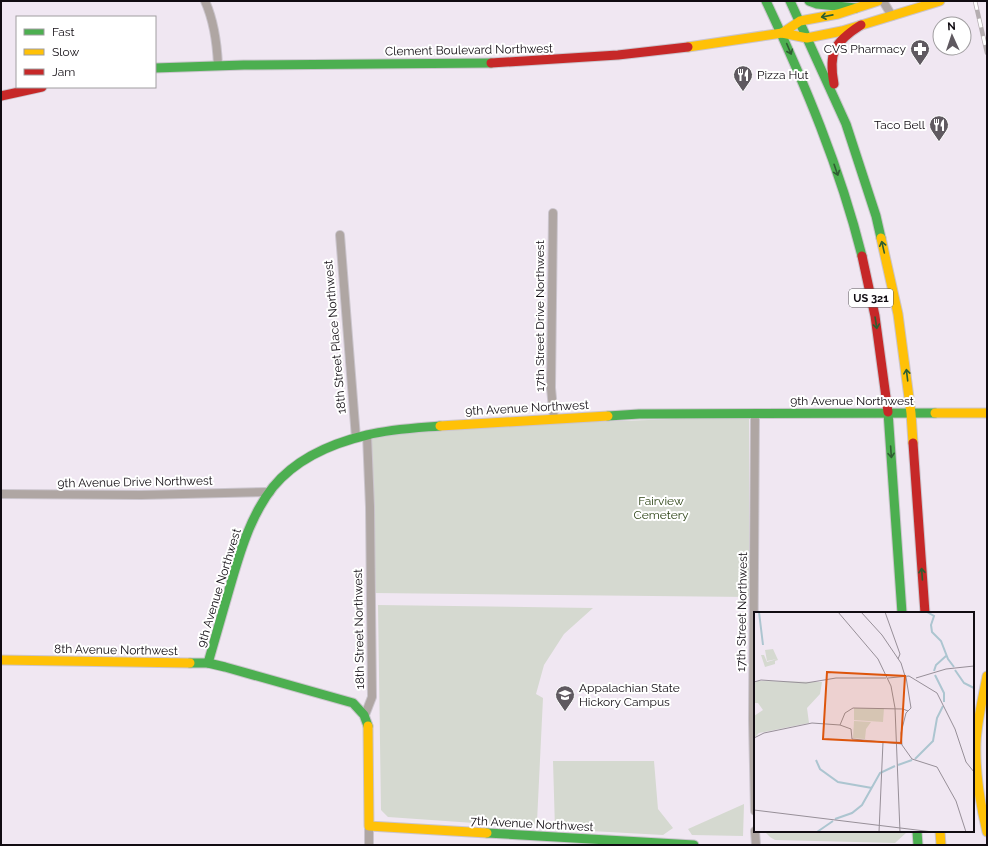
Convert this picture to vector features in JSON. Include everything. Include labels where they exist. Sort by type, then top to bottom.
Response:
[{"type":"main road","name":"US 321","points":[[766,1],[782,33],[823,132],[853,219],[875,316],[888,413],[902,612]]},
{"type":"main road","name":"US 321","points":[[790,1],[846,124],[876,216],[898,314],[911,414],[925,612]]},
{"type":"main road","points":[[809,1],[817,4],[856,8]]},
{"type":"main road","name":"Clement Boulevard Northwest","points":[[782,33],[800,21],[838,14],[878,1]]},
{"type":"main road","name":"Clement Boulevard Northwest","points":[[156,68],[218,65],[440,64],[538,61],[675,50],[782,33],[807,38],[842,31],[940,1]]},
{"type":"main road","points":[[840,111],[831,73],[831,58],[836,45],[845,35],[861,25]]},
{"type":"main road","points":[[1,96],[37,88]]},
{"type":"main road","name":"9th Avenue Northwest","points":[[208,664],[242,547],[255,516],[270,492],[286,475],[308,458],[329,447],[356,438],[398,429],[647,414],[987,413]]},
{"type":"main road","name":"8th Avenue Northwest","points":[[1,660],[208,664],[225,667],[348,702],[359,707],[365,715]]},
{"type":"main road","points":[[987,676],[978,724],[976,760],[977,778],[987,832]]},
{"type":"main road","points":[[365,715],[369,732],[369,826]]},
{"type":"main road","name":"7th Avenue Northwest","points":[[369,826],[570,842],[694,845]]},
{"type":"main road","points":[[917,832],[918,845]]},
{"type":"main road","points":[[940,832],[941,845]]},
{"type":"street","points":[[205,1],[212,17],[218,51],[218,65]]},
{"type":"street","points":[[883,1],[892,16]]},
{"type":"street","name":"17th Street Drive Northwest","points":[[553,213],[550,388],[554,419]]},
{"type":"street","name":"18th Street Place Northwest","points":[[340,235],[356,438]]},
{"type":"street","name":"17th Street Northwest","points":[[754,766],[755,413]]},
{"type":"street","name":"18th Street Northwest","points":[[365,715],[372,697],[370,507],[367,435]]},
{"type":"street","name":"9th Avenue Drive Northwest","points":[[1,494],[141,495],[270,492]]},
{"type":"street","points":[[369,826],[369,845]]},
{"type":"street","points":[[755,832],[756,845]]},
{"type":"green space","name":"Fairview Cemetery","points":[[677,419],[749,419],[749,597],[374,593],[371,438],[485,426]]},
{"type":"green space","points":[[378,605],[593,608],[564,634],[544,665],[536,694],[543,698],[537,822],[531,827],[388,817],[381,810]]},
{"type":"green space","points":[[553,761],[654,761],[658,809],[673,828],[663,835],[555,829]]},
{"type":"green space","points":[[744,804],[743,836],[692,835],[688,829]]},
{"type":"green space","points":[[765,832],[907,832],[895,843],[775,840]]},
{"type":"railway","points":[[975,1],[987,53]]},
{"type":"traffic: fast","points":[[766,1],[808,95],[843,191],[862,256]]},
{"type":"traffic: fast","points":[[790,1],[846,124],[876,216],[881,238]]},
{"type":"traffic: fast","points":[[809,1],[817,4],[856,8]]},
{"type":"traffic: fast","points":[[156,68],[244,65],[491,63]]},
{"type":"traffic: fast","points":[[888,412],[902,612]]},
{"type":"traffic: fast","points":[[608,416],[639,414],[935,413]]},
{"type":"traffic: fast","points":[[208,663],[246,536],[265,498],[282,477],[304,460],[328,448],[354,438],[385,431],[440,426]]},
{"type":"traffic: fast","points":[[190,663],[208,663],[225,667],[353,703],[364,715],[368,726]]},
{"type":"traffic: fast","points":[[917,832],[918,845]]},
{"type":"traffic: fast","points":[[487,833],[694,845]]},
{"type":"traffic: slow","points":[[782,33],[800,21],[838,14],[878,1]]},
{"type":"traffic: slow","points":[[688,47],[782,33],[807,38],[842,31],[940,1]]},
{"type":"traffic: slow","points":[[881,238],[898,314],[911,413],[913,443]]},
{"type":"traffic: slow","points":[[935,413],[987,413]]},
{"type":"traffic: slow","points":[[440,426],[608,416]]},
{"type":"traffic: slow","points":[[1,660],[190,663]]},
{"type":"traffic: slow","points":[[987,676],[980,709],[976,743],[978,788],[987,832]]},
{"type":"traffic: slow","points":[[368,726],[369,826],[487,833]]},
{"type":"traffic: slow","points":[[940,832],[941,845]]},
{"type":"traffic: jam","points":[[834,84],[832,64],[835,49],[845,37],[861,25]]},
{"type":"traffic: jam","points":[[491,63],[618,55],[688,47]]},
{"type":"traffic: jam","points":[[1,96],[37,88]]},
{"type":"traffic: jam","points":[[862,256],[875,316],[888,412]]},
{"type":"traffic: jam","points":[[913,443],[925,612]]},
{"type":"place","name":"CVS Pharmacy","points":[[920,66]]},
{"type":"place","name":"Pizza Hut","points":[[743,92]]},
{"type":"place","name":"Taco Bell","points":[[939,142]]},
{"type":"place","name":"Appalachian State Hickory Campus","points":[[565,712]]}]
